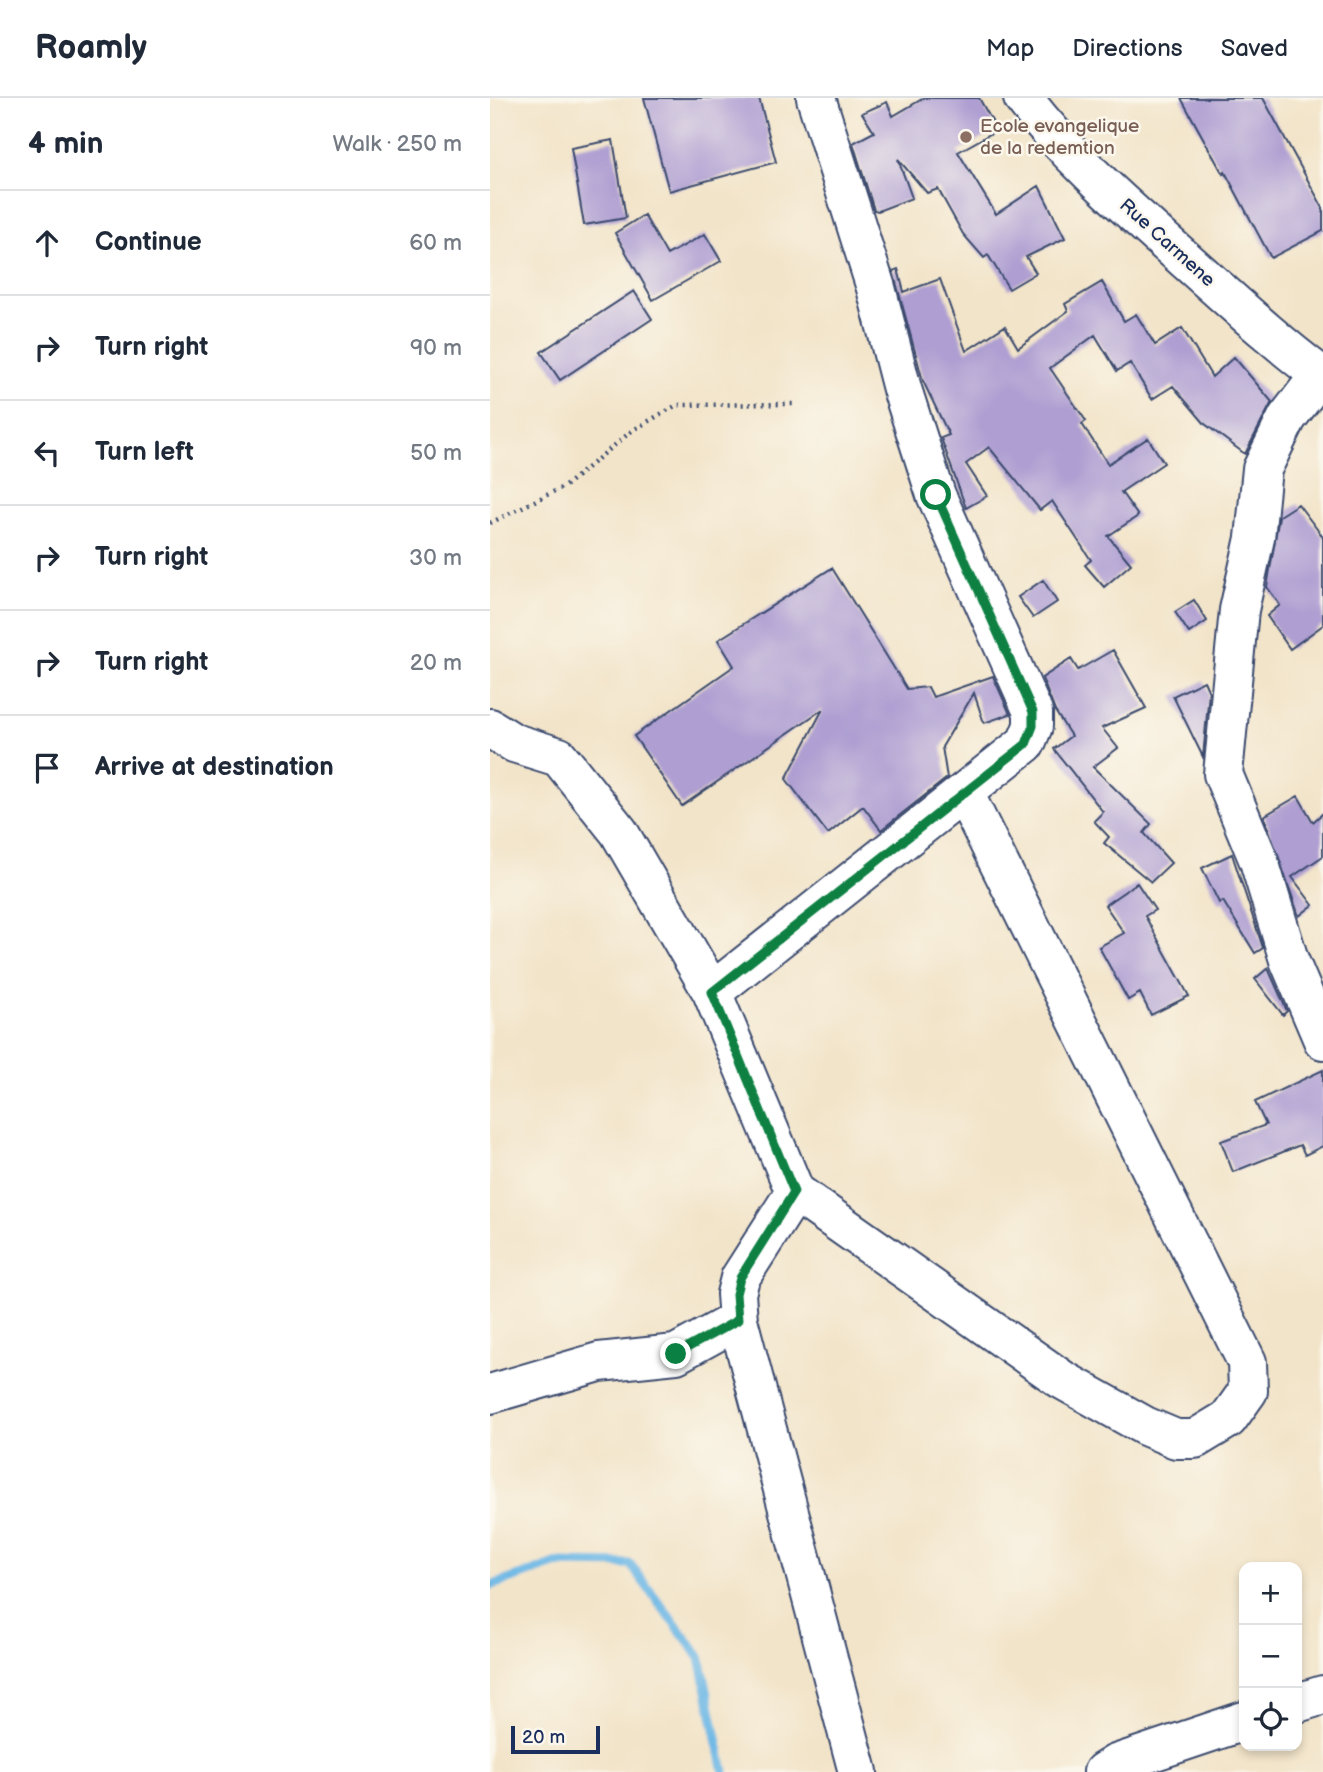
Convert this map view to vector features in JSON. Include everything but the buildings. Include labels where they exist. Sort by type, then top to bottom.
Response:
[{"type":"street","points":[[712,992],[1026,744],[1033,726],[1033,712],[936,495],[902,389],[876,288],[816,98]]},
{"type":"street","name":"Rue Carmene","points":[[1023,98],[1052,136],[1140,220],[1294,356],[1322,376]]},
{"type":"street","points":[[1322,376],[1287,418],[1262,469],[1255,538],[1239,610],[1223,774],[1259,861],[1289,960],[1323,1040]]},
{"type":"street","points":[[490,728],[514,743],[559,757],[620,832],[712,992],[794,1192],[1061,1379],[1145,1426],[1176,1439],[1195,1439],[1228,1419],[1248,1391],[1247,1362],[964,793]]},
{"type":"street","points":[[794,1192],[740,1278],[736,1294],[738,1320],[858,1772]]},
{"type":"street","points":[[490,1394],[599,1362],[676,1354],[738,1320]]},
{"type":"street","points":[[1302,1701],[1323,1695]]},
{"type":"street","points":[[1103,1772],[1116,1764],[1239,1723]]},
{"type":"path","points":[[490,523],[565,486],[633,430],[677,405],[793,404]]},
{"type":"waterway","points":[[490,1586],[558,1563],[630,1564],[700,1657],[724,1772]]},
{"type":"place","name":"Ecole evangelique de la redemtion","points":[[966,137]]},
{"type":"route","points":[[676,1354],[738,1320],[736,1294],[740,1278],[794,1192],[712,992],[1026,744],[1033,726],[1033,712],[936,495]]}]
